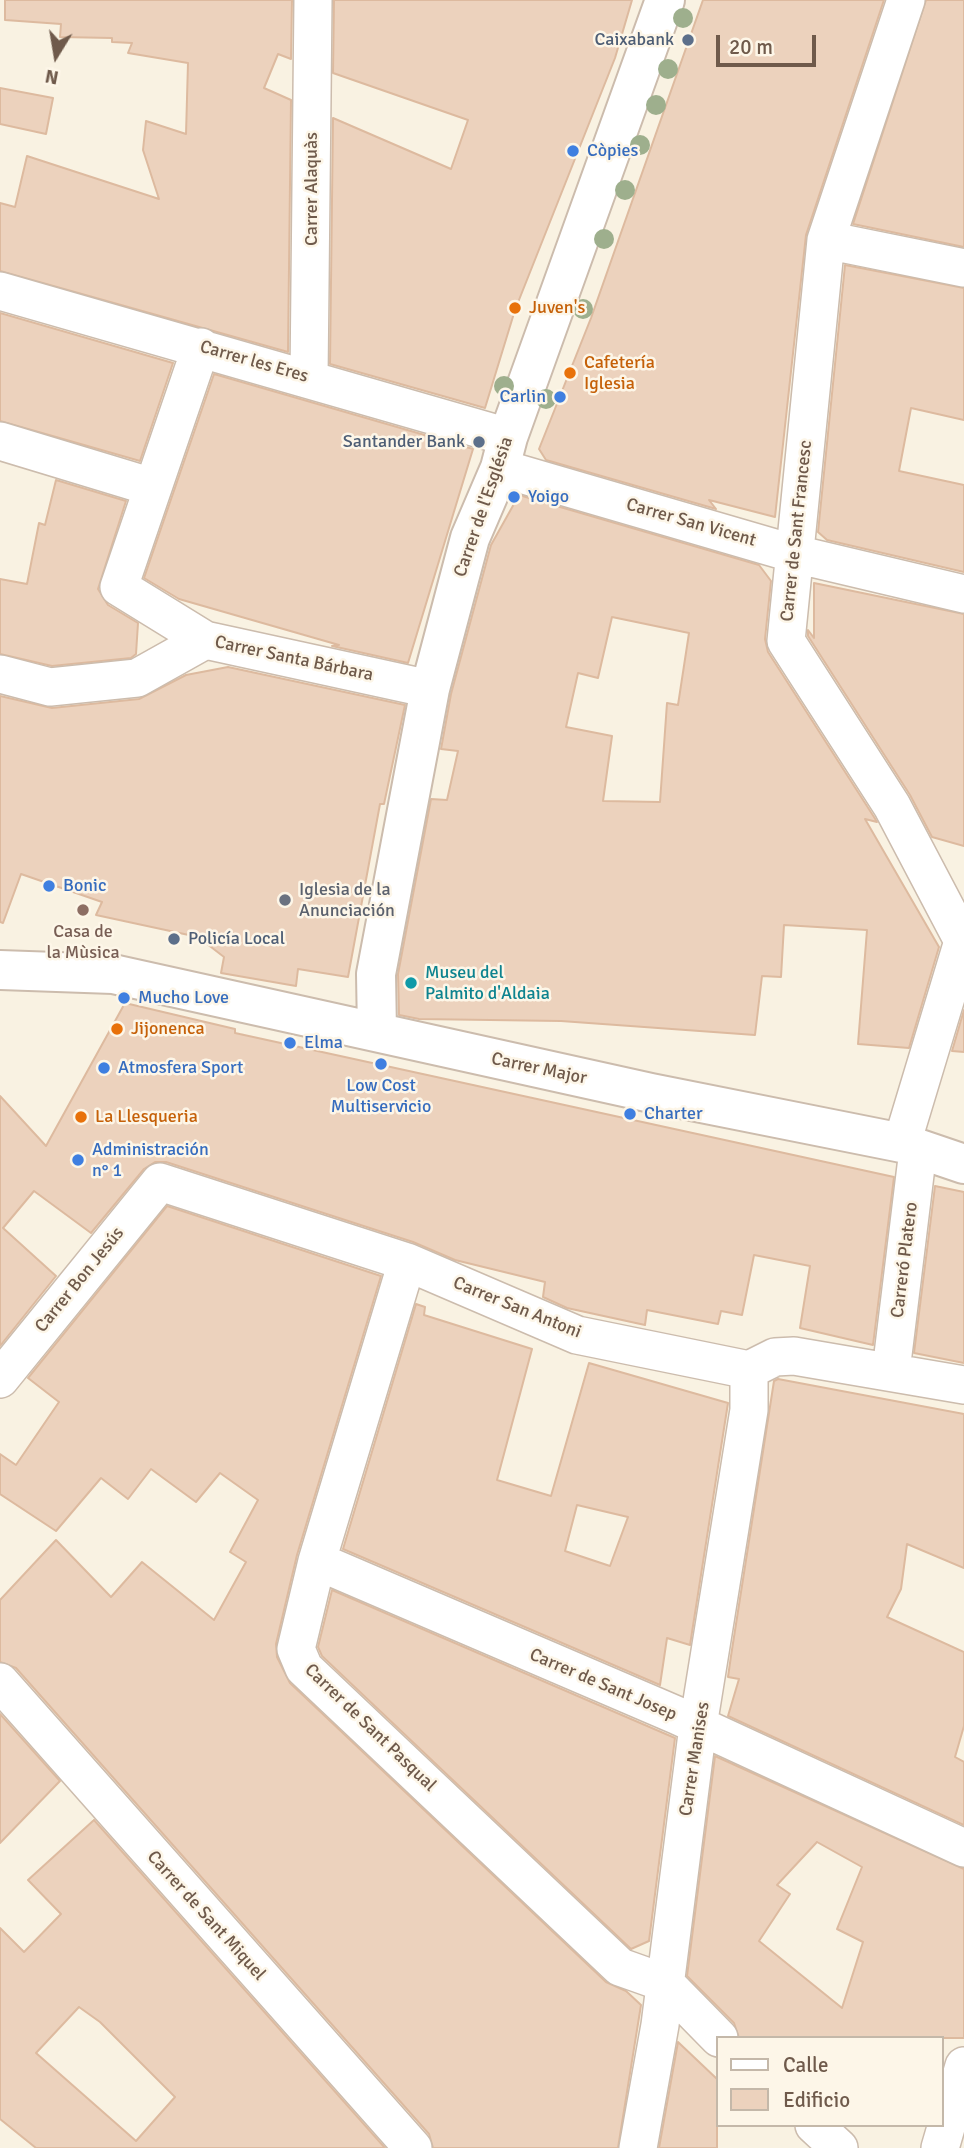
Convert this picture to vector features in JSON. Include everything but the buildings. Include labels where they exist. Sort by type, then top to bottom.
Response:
[{"type":"street","name":"Carrer Alaquàs","points":[[309,378],[313,0]]},
{"type":"street","name":"Carrer de l'Església","points":[[377,1032],[376,974],[430,688],[470,538],[504,452],[665,0]]},
{"type":"street","name":"Carrer de Sant Francesc","points":[[906,0],[825,240],[786,641],[892,806],[963,941],[958,983],[910,1146]]},
{"type":"street","points":[[825,240],[964,268]]},
{"type":"street","name":"Carrer les Eres","points":[[0,291],[309,378],[504,452]]},
{"type":"street","points":[[201,347],[119,587],[205,640]]},
{"type":"street","points":[[0,442],[152,487]]},
{"type":"street","name":"Carrer San Vicent","points":[[504,452],[795,554],[964,594]]},
{"type":"street","name":"Carrer Santa Bárbara","points":[[0,674],[50,687],[137,678],[205,640],[430,688]]},
{"type":"street","name":"Carrer Major","points":[[0,970],[113,974],[651,1093],[910,1146],[964,1164]]},
{"type":"street","name":"Carreró Platero","points":[[891,1371],[910,1146]]},
{"type":"street","name":"Carrer San Antoni","points":[[160,1182],[407,1262],[577,1335],[749,1370]]},
{"type":"street","name":"Carrer Bon Jesús","points":[[0,1379],[160,1182]]},
{"type":"street","name":"Carrer de Sant Pasqual","points":[[407,1262],[317,1561],[296,1649],[304,1668],[620,1967],[665,1983],[717,2036]]},
{"type":"street","points":[[749,1370],[775,1357],[794,1356],[964,1385]]},
{"type":"street","name":"Carrer Manises","points":[[638,2148],[665,1983],[698,1726],[749,1410],[749,1370]]},
{"type":"street","name":"Carrer de Sant Josep","points":[[317,1561],[698,1726],[964,1848]]},
{"type":"street","name":"Carrer de Sant Miquel","points":[[0,1682],[413,2148]]},
{"type":"street","points":[[940,2148],[964,2066]]},
{"type":"street","points":[[816,2127],[839,2148]]},
{"type":"place","name":"Caixabank","points":[[688,40]]},
{"type":"place","name":"Còpies","points":[[573,151]]},
{"type":"place","name":"Juven's","points":[[515,308]]},
{"type":"place","name":"Cafetería Iglesia","points":[[570,373]]},
{"type":"place","name":"Carlin","points":[[560,397]]},
{"type":"place","name":"Santander Bank","points":[[479,442]]},
{"type":"place","name":"Yoigo","points":[[514,497]]},
{"type":"place","name":"Bonic","points":[[49,886]]},
{"type":"place","name":"Iglesia de la Anunciación","points":[[285,900]]},
{"type":"place","name":"Casa de la Mùsica","points":[[83,910]]},
{"type":"place","name":"Policía Local","points":[[174,939]]},
{"type":"place","name":"Museu del Palmito d'Aldaia","points":[[411,983]]},
{"type":"place","name":"Mucho Love","points":[[124,998]]},
{"type":"place","name":"Jijonenca","points":[[117,1029]]},
{"type":"place","name":"Elma","points":[[290,1043]]},
{"type":"place","name":"Low Cost Multiservicio","points":[[381,1064]]},
{"type":"place","name":"Atmosfera Sport","points":[[104,1068]]},
{"type":"place","name":"Charter","points":[[630,1114]]},
{"type":"place","name":"La Llesqueria","points":[[81,1117]]},
{"type":"place","name":"Administración n° 1","points":[[78,1160]]}]
